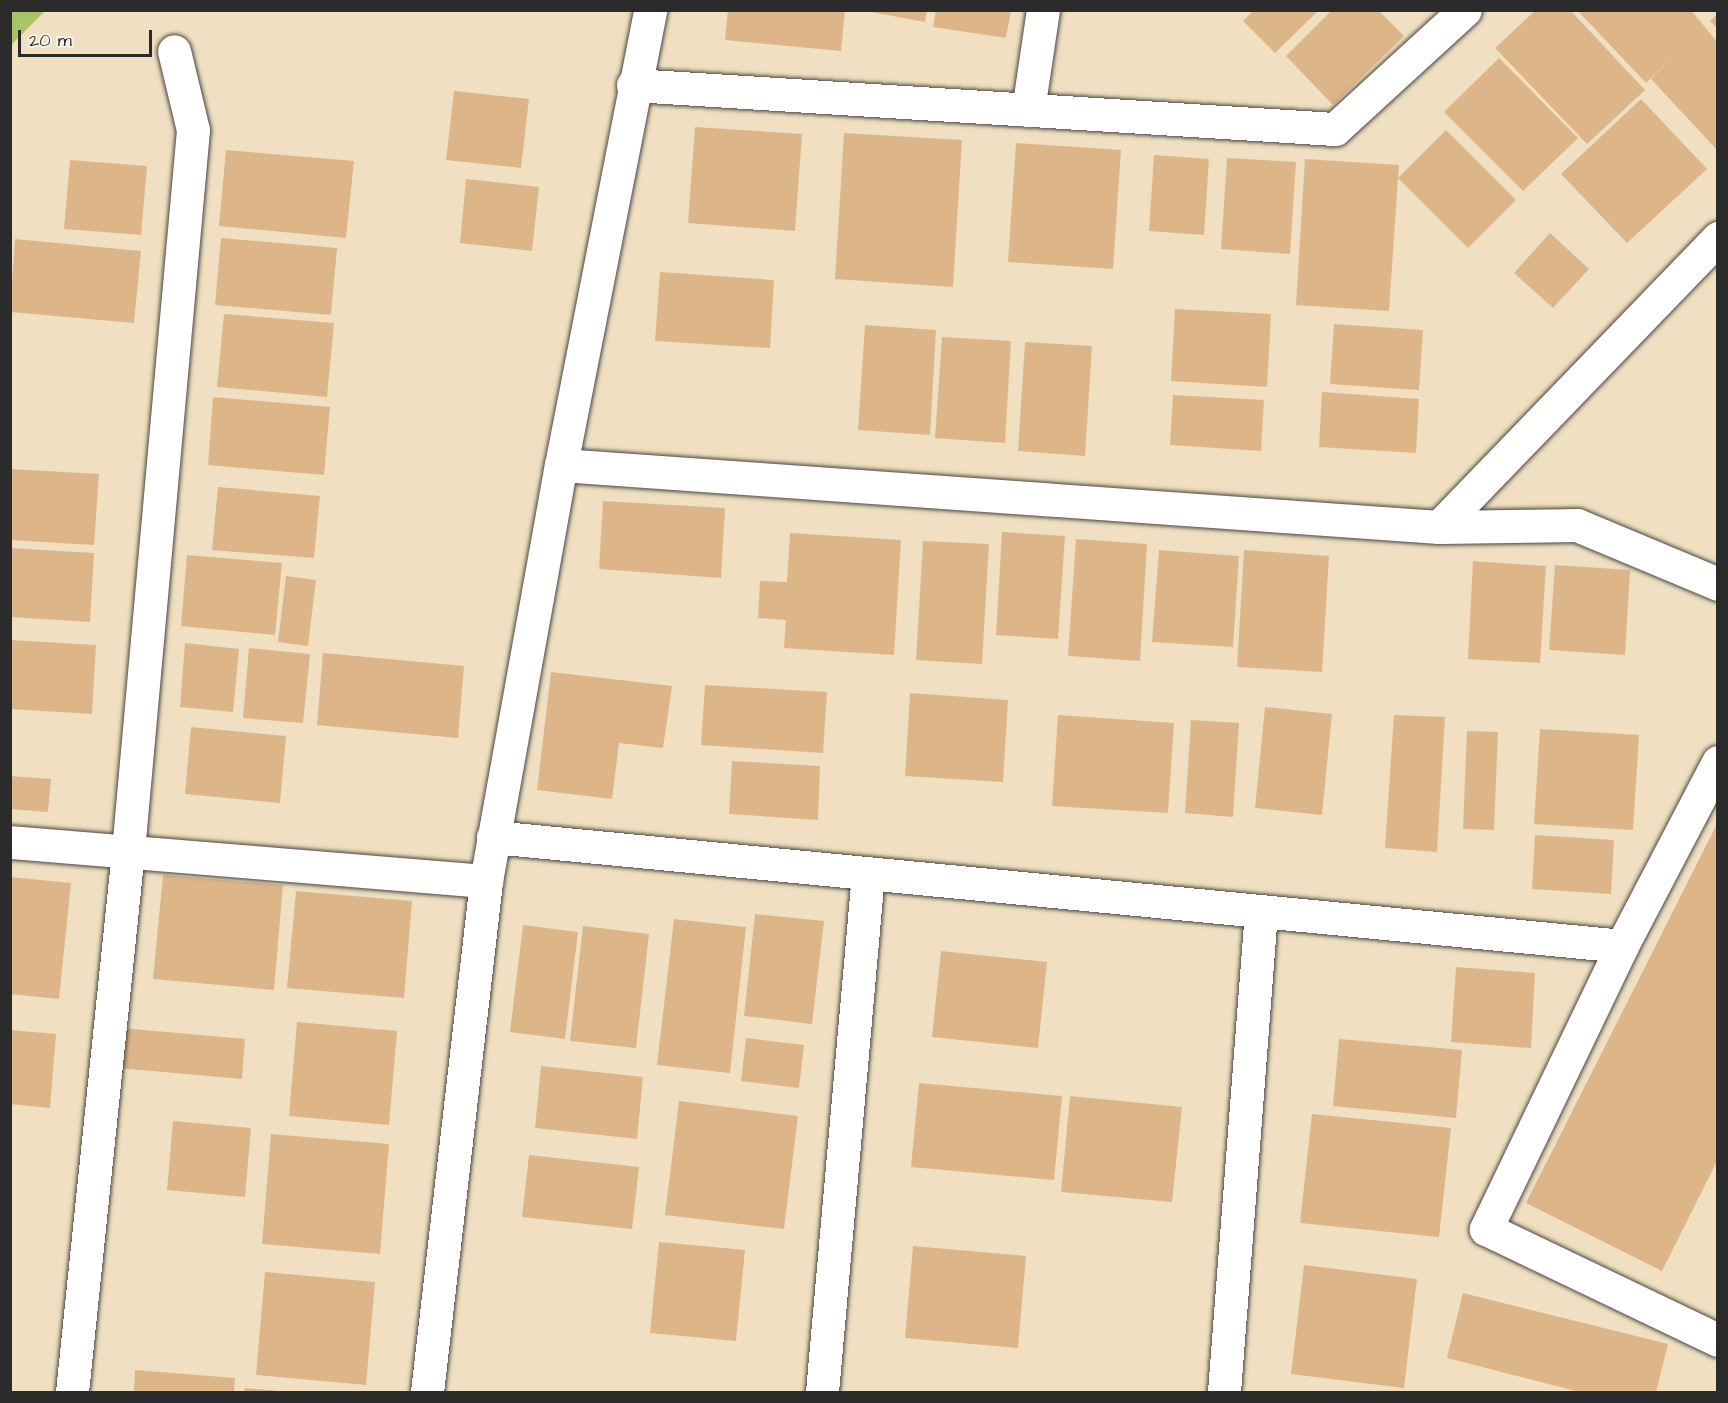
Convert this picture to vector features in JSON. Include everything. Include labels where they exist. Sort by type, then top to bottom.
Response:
[{"type":"street","points":[[427,1392],[493,837],[633,85],[650,10]]},
{"type":"street","points":[[1028,110],[1043,10]]},
{"type":"street","points":[[633,85],[1335,129],[1450,15]]},
{"type":"street","points":[[72,1392],[128,851],[193,130],[174,51]]},
{"type":"street","points":[[1439,527],[1718,238]]},
{"type":"street","points":[[561,465],[1439,527],[1577,525],[1718,584]]},
{"type":"street","points":[[1718,762],[1622,946],[1486,1229],[1718,1340]]},
{"type":"street","points":[[493,837],[1622,946]]},
{"type":"street","points":[[10,842],[486,881]]},
{"type":"street","points":[[822,1392],[868,874]]},
{"type":"street","points":[[1224,1392],[1261,911]]},
{"type":"green space","points":[[11,10],[45,11],[11,45]]},
{"type":"building","points":[[728,10],[845,10],[841,51],[725,40]]},
{"type":"building","points":[[860,10],[927,10],[925,22]]},
{"type":"building","points":[[936,10],[1011,10],[1006,38],[933,27]]},
{"type":"building","points":[[1254,10],[1319,10],[1275,53],[1243,21]]},
{"type":"building","points":[[1332,10],[1378,10],[1404,36],[1333,105],[1286,56]]},
{"type":"building","points":[[1536,10],[1570,10],[1645,90],[1587,144],[1495,48]]},
{"type":"building","points":[[1577,10],[1691,10],[1718,43],[1718,151],[1651,79],[1677,53],[1646,83]]},
{"type":"building","points":[[1718,14],[1718,29],[1710,21]]},
{"type":"building","points":[[1499,58],[1578,138],[1523,191],[1444,112]]},
{"type":"building","points":[[454,91],[529,99],[521,168],[446,160]]},
{"type":"building","points":[[1641,99],[1707,169],[1627,243],[1561,174]]},
{"type":"building","points":[[695,127],[802,134],[795,231],[688,223]]},
{"type":"building","points":[[1446,130],[1516,200],[1468,248],[1398,178]]},
{"type":"building","points":[[844,133],[962,140],[953,287],[835,279]]},
{"type":"building","points":[[1016,143],[1121,150],[1113,269],[1008,262]]},
{"type":"building","points":[[226,150],[354,161],[346,238],[219,226]]},
{"type":"building","points":[[1154,155],[1209,159],[1204,235],[1149,231]]},
{"type":"building","points":[[1227,158],[1296,162],[1290,254],[1221,249]]},
{"type":"building","points":[[1305,159],[1399,165],[1389,311],[1296,305]]},
{"type":"building","points":[[70,160],[147,166],[141,235],[64,229]]},
{"type":"building","points":[[466,179],[539,187],[532,251],[460,243]]},
{"type":"building","points":[[1550,233],[1589,269],[1553,308],[1514,273]]},
{"type":"building","points":[[221,238],[337,248],[331,315],[215,305]]},
{"type":"building","points":[[15,239],[141,251],[134,323],[10,312]]},
{"type":"building","points":[[660,272],[774,280],[770,348],[655,341]]},
{"type":"building","points":[[1175,309],[1271,314],[1267,387],[1171,381]]},
{"type":"building","points":[[224,314],[334,323],[327,397],[217,387]]},
{"type":"building","points":[[1334,324],[1423,330],[1419,390],[1330,384]]},
{"type":"building","points":[[865,325],[936,330],[930,435],[858,430]]},
{"type":"building","points":[[942,337],[1011,341],[1005,443],[935,438]]},
{"type":"building","points":[[1025,342],[1092,346],[1085,456],[1018,451]]},
{"type":"building","points":[[1322,392],[1419,399],[1416,453],[1319,447]]},
{"type":"building","points":[[1173,395],[1264,400],[1261,451],[1170,445]]},
{"type":"building","points":[[213,397],[330,407],[324,475],[208,465]]},
{"type":"building","points":[[10,469],[99,474],[94,545],[10,540]]},
{"type":"building","points":[[218,487],[320,496],[314,558],[212,550]]},
{"type":"building","points":[[603,501],[725,508],[721,578],[599,569]]},
{"type":"building","points":[[1002,532],[1065,536],[1058,639],[996,635]]},
{"type":"building","points":[[790,533],[901,540],[894,655],[784,648],[786,620],[758,618],[760,581],[787,582]]},
{"type":"building","points":[[1076,539],[1147,544],[1140,661],[1068,656]]},
{"type":"building","points":[[923,541],[989,544],[982,664],[916,660]]},
{"type":"building","points":[[10,548],[94,553],[90,622],[10,617]]},
{"type":"building","points":[[1159,550],[1239,556],[1233,647],[1152,642]]},
{"type":"building","points":[[1244,550],[1329,556],[1322,672],[1237,667]]},
{"type":"building","points":[[187,555],[282,563],[275,635],[181,626]]},
{"type":"building","points":[[1473,561],[1546,566],[1540,663],[1468,659]]},
{"type":"building","points":[[1555,565],[1630,570],[1625,655],[1549,650]]},
{"type":"building","points":[[286,576],[316,580],[308,646],[278,642]]},
{"type":"building","points":[[10,640],[96,645],[92,714],[10,709]]},
{"type":"building","points":[[185,643],[239,649],[233,712],[180,707]]},
{"type":"building","points":[[249,648],[310,654],[303,723],[243,718]]},
{"type":"building","points":[[323,653],[464,666],[458,738],[317,725]]},
{"type":"building","points":[[551,672],[672,686],[663,748],[619,743],[612,799],[537,790]]},
{"type":"building","points":[[705,685],[827,692],[823,753],[701,745]]},
{"type":"building","points":[[910,693],[1008,700],[1003,782],[905,776]]},
{"type":"building","points":[[1265,707],[1332,714],[1322,815],[1255,808]]},
{"type":"building","points":[[1058,715],[1174,723],[1168,813],[1052,806]]},
{"type":"building","points":[[1394,715],[1445,717],[1437,852],[1385,848]]},
{"type":"building","points":[[1191,720],[1239,723],[1233,817],[1185,813]]},
{"type":"building","points":[[191,727],[286,736],[280,803],[185,794]]},
{"type":"building","points":[[1540,729],[1639,735],[1633,830],[1534,824]]},
{"type":"building","points":[[1467,731],[1498,732],[1494,830],[1463,829]]},
{"type":"building","points":[[732,761],[820,766],[818,820],[729,814]]},
{"type":"building","points":[[10,776],[51,779],[48,812],[10,809]]},
{"type":"building","points":[[1718,822],[1718,1159],[1662,1271],[1526,1203]]},
{"type":"building","points":[[1535,835],[1614,840],[1611,894],[1532,889]]},
{"type":"building","points":[[163,875],[283,885],[274,990],[153,979]]},
{"type":"building","points":[[10,877],[71,883],[59,999],[10,994]]},
{"type":"building","points":[[296,891],[412,901],[404,998],[287,988]]},
{"type":"building","points":[[755,914],[824,921],[812,1024],[744,1016]]},
{"type":"building","points":[[674,919],[746,927],[730,1073],[657,1065]]},
{"type":"building","points":[[523,925],[578,932],[565,1039],[510,1032]]},
{"type":"building","points":[[583,926],[649,934],[636,1048],[570,1041]]},
{"type":"building","points":[[941,951],[1047,962],[1038,1048],[932,1037]]},
{"type":"building","points":[[1456,967],[1535,973],[1531,1048],[1451,1042]]},
{"type":"building","points":[[297,1022],[397,1031],[389,1125],[289,1116]]},
{"type":"building","points":[[122,1028],[245,1039],[242,1079],[118,1068]]},
{"type":"building","points":[[10,1030],[56,1034],[50,1108],[10,1104]]},
{"type":"building","points":[[746,1038],[804,1045],[799,1088],[741,1081]]},
{"type":"building","points":[[1339,1039],[1462,1050],[1456,1118],[1333,1106]]},
{"type":"building","points":[[541,1066],[643,1077],[637,1139],[535,1128]]},
{"type":"building","points":[[919,1083],[1062,1096],[1054,1180],[911,1167]]},
{"type":"building","points":[[1070,1096],[1182,1107],[1172,1202],[1061,1192]]},
{"type":"building","points":[[679,1101],[798,1116],[784,1229],[665,1215]]},
{"type":"building","points":[[1312,1114],[1451,1128],[1439,1237],[1300,1223]]},
{"type":"building","points":[[173,1121],[251,1128],[245,1197],[167,1190]]},
{"type":"building","points":[[271,1134],[389,1144],[380,1254],[262,1244]]},
{"type":"building","points":[[529,1155],[639,1167],[632,1229],[522,1217]]},
{"type":"building","points":[[659,1242],[745,1250],[736,1341],[650,1333]]},
{"type":"building","points":[[913,1246],[1026,1256],[1018,1348],[905,1338]]},
{"type":"building","points":[[1304,1265],[1417,1279],[1404,1388],[1291,1374]]},
{"type":"building","points":[[265,1272],[375,1282],[366,1385],[256,1375]]},
{"type":"building","points":[[1463,1293],[1668,1344],[1656,1392],[1580,1392],[1447,1358]]},
{"type":"building","points":[[135,1370],[235,1378],[234,1392],[134,1392]]},
{"type":"building","points":[[245,1388],[280,1391],[280,1392],[244,1392]]}]
